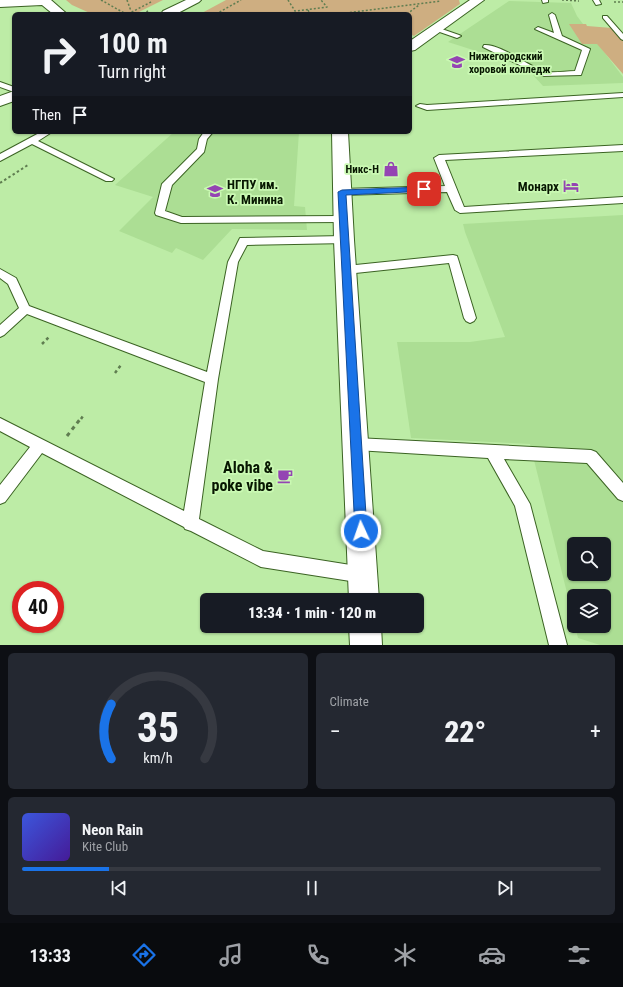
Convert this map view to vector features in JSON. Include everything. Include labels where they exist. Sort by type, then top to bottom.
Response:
[{"type":"street","points":[[0,3],[45,0],[49,6],[59,12]]},
{"type":"street","points":[[171,12],[195,0]]},
{"type":"street","points":[[412,46],[478,0]]},
{"type":"street","points":[[0,102],[12,95]]},
{"type":"street","points":[[340,134],[364,593]]},
{"type":"street","points":[[365,633],[366,645]]},
{"type":"lane","points":[[552,15],[559,38]]},
{"type":"lane","points":[[606,17],[623,38]]},
{"type":"lane","points":[[436,29],[457,36]]},
{"type":"lane","points":[[487,47],[512,57],[545,74],[578,72],[586,49],[538,29]]},
{"type":"lane","points":[[0,84],[12,89]]},
{"type":"lane","points":[[420,106],[427,108],[623,95]]},
{"type":"lane","points":[[0,158],[44,134]]},
{"type":"lane","points":[[207,134],[203,139],[201,150],[167,184],[160,213],[181,220],[344,230]]},
{"type":"lane","points":[[32,141],[109,179]]},
{"type":"lane","points":[[623,148],[439,158],[460,210],[623,200]]},
{"type":"lane","points":[[342,192],[451,188]]},
{"type":"lane","points":[[190,524],[212,379],[233,262],[244,241],[344,230]]},
{"type":"lane","points":[[346,270],[453,259],[470,318]]},
{"type":"lane","points":[[0,273],[12,281],[25,309],[212,379]]},
{"type":"lane","points":[[0,332],[25,309]]},
{"type":"lane","points":[[0,424],[190,524],[261,559],[364,575]]},
{"type":"lane","points":[[356,444],[591,457],[623,494]]},
{"type":"lane","points":[[0,497],[40,445]]},
{"type":"lane","points":[[492,452],[522,504],[558,645]]},
{"type":"path","points":[[101,0],[123,12]]},
{"type":"path","points":[[127,0],[131,11],[155,0]]},
{"type":"path","points":[[220,12],[241,0]]},
{"type":"path","points":[[288,0],[295,11],[327,7],[321,0]]},
{"type":"path","points":[[355,12],[442,0]]},
{"type":"path","points":[[410,12],[421,4]]},
{"type":"path","points":[[0,183],[50,150]]},
{"type":"shaded area","points":[[66,0],[163,0],[139,12],[88,12],[72,5]]},
{"type":"shaded area","points":[[226,0],[459,0],[460,4],[414,36],[412,35],[412,12],[204,12]]},
{"type":"shaded area","points":[[509,1],[571,3],[577,16],[623,77],[623,83],[543,86],[522,63],[498,58],[448,42]]},
{"type":"shaded area","points":[[569,24],[586,24],[587,26],[612,28],[623,41],[623,74],[597,44],[582,44]]},
{"type":"shaded area","name":"НГПУ им. К. Минина","points":[[172,134],[299,134],[294,206],[305,207],[307,230],[232,229],[203,260],[176,248],[172,253],[119,231],[153,197],[115,185]]},
{"type":"shaded area","points":[[623,215],[623,645],[600,645],[578,638],[577,633],[611,633],[611,589],[567,589],[567,593],[530,444],[411,438],[397,342],[470,342],[505,337],[463,224]]},
{"type":"place","name":"Нижегородский хоровой колледж","points":[[457,62]]},
{"type":"place","name":"Никс-Н","points":[[391,169]]},
{"type":"place","name":"Монарх","points":[[571,186]]},
{"type":"place","name":"НГПУ им. К. Минина","points":[[215,191]]},
{"type":"place","name":"Aloha & poke vibe","points":[[285,476]]},
{"type":"route","points":[[361,531],[342,192],[424,189]]}]
